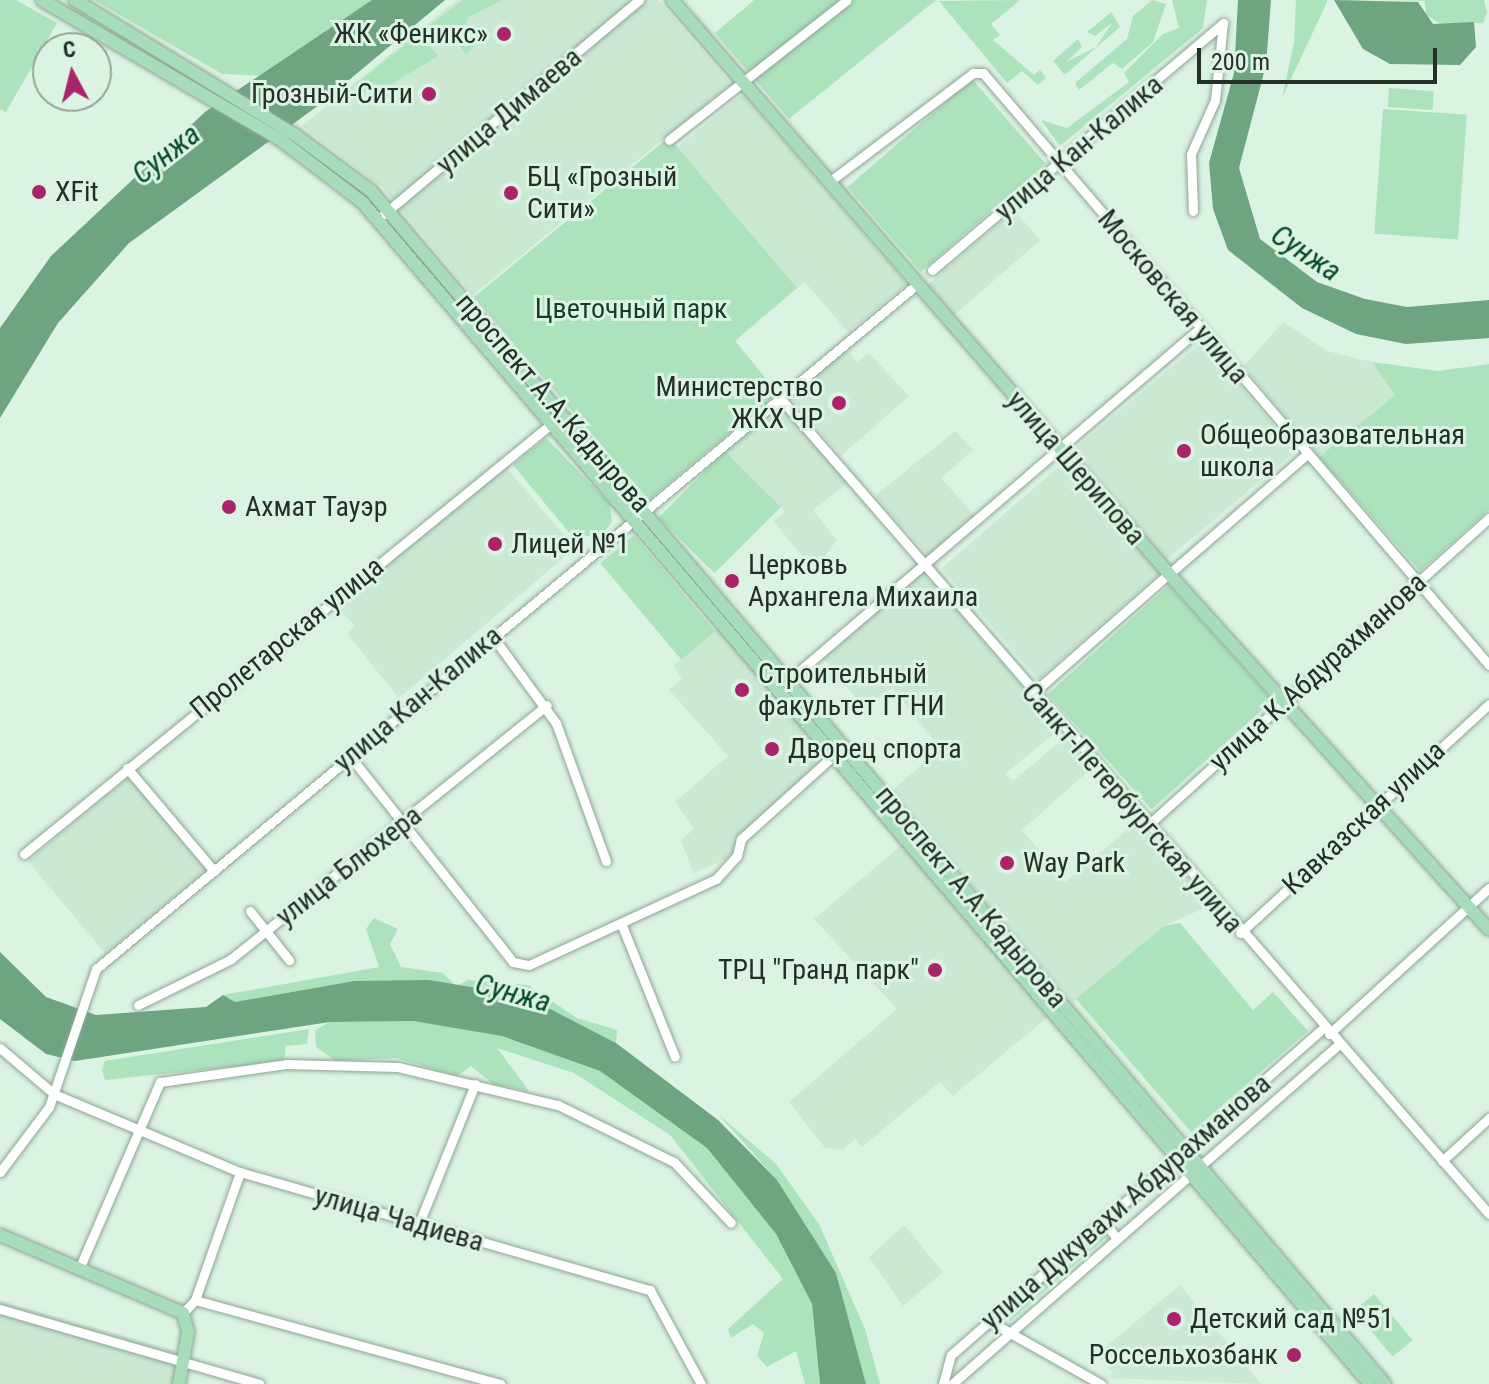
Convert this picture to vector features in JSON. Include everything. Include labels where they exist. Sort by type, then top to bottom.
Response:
[{"type":"main road","points":[[42,0],[208,88]]},
{"type":"main road","points":[[75,0],[288,137]]},
{"type":"main road","name":"улица Шерипова","points":[[672,0],[1166,576],[1489,929]]},
{"type":"main road","name":"проспект А.А.Кадырова","points":[[288,137],[389,211],[641,514],[834,755],[1181,1154]]},
{"type":"main road","name":"проспект А.А.Кадырова","points":[[288,137],[378,220],[551,424],[641,514],[789,680],[1370,1384]]},
{"type":"main road","name":"проспект А.А.Кадырова","points":[[1194,1170],[1385,1384]]},
{"type":"main road","points":[[0,1235],[183,1313],[185,1361],[179,1384]]},
{"type":"street","name":"улица Димаева","points":[[378,220],[639,0]]},
{"type":"street","points":[[669,140],[745,85],[847,0]]},
{"type":"street","name":"улица Кан-Калика","points":[[932,270],[1223,23],[1215,100],[1191,154],[1193,211]]},
{"type":"street","name":"Московская улица","points":[[829,182],[973,73],[983,73],[1416,584],[1489,665]]},
{"type":"street","name":"улица Кан-Калика","points":[[0,1172],[54,1094],[88,980],[349,755],[916,285]]},
{"type":"street","points":[[789,680],[1199,329]]},
{"type":"street","name":"Санкт-Петербургская улица","points":[[780,398],[1240,933],[1489,1214]]},
{"type":"street","name":"Пролетарская улица","points":[[24,854],[551,424]]},
{"type":"street","points":[[1033,693],[1306,455]]},
{"type":"street","name":"улица К.Абдурахманова","points":[[1148,825],[1489,518]]},
{"type":"street","points":[[493,637],[547,705],[606,861]]},
{"type":"street","name":"Кавказская улица","points":[[1240,933],[1489,704]]},
{"type":"street","name":"улица Блюхера","points":[[138,1005],[213,972],[402,824],[547,705]]},
{"type":"street","points":[[349,755],[513,962],[538,963],[716,879],[741,839],[834,755]]},
{"type":"street","points":[[127,768],[214,871]]},
{"type":"street","name":"улица Дукувахи Абдурахманова","points":[[951,1355],[1489,888]]},
{"type":"street","points":[[250,911],[289,960]]},
{"type":"street","points":[[621,923],[675,1057]]},
{"type":"street","name":"улица Дукувахи Абдурахманова","points":[[952,1384],[1002,1334],[1338,1045]]},
{"type":"street","name":"улица Чадиева","points":[[0,1048],[54,1094],[139,1133],[240,1172],[418,1226],[650,1290],[701,1384]]},
{"type":"street","points":[[79,1269],[160,1082],[286,1064],[398,1067],[475,1084],[614,1128],[674,1162],[731,1223]]},
{"type":"street","points":[[418,1226],[475,1084]]},
{"type":"street","points":[[1241,1103],[1255,1118]]},
{"type":"street","points":[[1442,1161],[1489,1118]]},
{"type":"street","points":[[183,1313],[195,1300],[240,1172]]},
{"type":"street","points":[[1103,1221],[1117,1238]]},
{"type":"street","points":[[195,1300],[501,1384]]},
{"type":"street","points":[[0,1309],[259,1384]]},
{"type":"street","points":[[989,1321],[1002,1334],[1068,1360],[1101,1384]]},
{"type":"street","points":[[951,1355],[961,1372]]},
{"type":"street","points":[[943,1384],[951,1355]]},
{"type":"shaded area","name":"Грозный-Сити","points":[[457,0],[658,0],[731,84],[473,295],[383,188],[302,126]]},
{"type":"shaded area","points":[[743,94],[907,284],[848,332],[805,282],[797,288],[678,147]]},
{"type":"shaded area","points":[[1014,210],[1040,240],[954,315],[928,285]]},
{"type":"shaded area","points":[[1283,322],[1327,351],[1372,362],[1396,394],[1319,457],[1244,366]]},
{"type":"shaded area","name":"Общеобразовательная школа","points":[[1203,341],[1296,451],[1166,560],[1074,450]]},
{"type":"shaded area","points":[[846,349],[857,362],[869,353],[909,396],[841,456],[791,397]]},
{"type":"shaded area","points":[[781,406],[848,483],[813,510],[837,540],[813,571],[774,521],[785,512],[725,451]]},
{"type":"shaded area","points":[[955,431],[973,450],[941,478],[976,517],[931,558],[875,496]]},
{"type":"shaded area","points":[[1064,462],[1160,573],[1038,679],[942,568]]},
{"type":"shaded area","points":[[505,466],[575,548],[399,698],[347,634],[355,626],[336,605]]},
{"type":"shaded area","points":[[920,568],[1060,729],[1005,774],[1013,781],[1065,737],[1093,767],[1022,830],[1065,882],[1138,821],[1211,905],[1164,926],[1073,1003],[892,791],[940,748],[892,688],[865,709],[818,652]]},
{"type":"shaded area","points":[[720,627],[829,755],[725,860],[693,873],[681,840],[694,829],[675,802],[728,756],[669,690],[682,678],[673,666]]},
{"type":"shaded area","points":[[130,776],[208,869],[106,954],[28,861]]},
{"type":"shaded area","points":[[904,843],[1049,1016],[953,1096],[940,1082],[862,1147],[855,1139],[843,1150],[825,1148],[789,1102],[897,1009],[814,919]]},
{"type":"shaded area","points":[[904,1225],[943,1272],[903,1306],[869,1257]]},
{"type":"shaded area","name":"Детский сад №51","points":[[1180,1285],[1261,1384],[1109,1378],[1113,1373],[1097,1354]]},
{"type":"shaded area","points":[[0,1301],[190,1355],[184,1384],[0,1384]]},
{"type":"green space","points":[[0,0],[16,0],[57,23],[52,32],[32,32],[32,67],[6,112],[0,109]]},
{"type":"green space","points":[[94,0],[372,0],[268,76],[222,74]]},
{"type":"green space","points":[[463,0],[502,0],[468,17],[464,33],[475,46],[466,54],[451,35],[429,41],[422,31]]},
{"type":"green space","points":[[754,0],[936,0],[789,119],[715,33]]},
{"type":"green space","points":[[1020,0],[991,24],[1000,35],[993,40],[1034,75],[1040,70],[1046,78],[1038,85],[1022,71],[1007,83],[939,1]]},
{"type":"green space","points":[[1152,0],[1166,4],[1153,42],[1122,69],[1113,63],[1079,90],[1075,83],[1127,39],[1133,16]]},
{"type":"green space","points":[[1172,0],[1207,0],[1203,28],[1060,146],[1041,120],[1067,128],[1129,82],[1124,73],[1163,34],[1179,28]]},
{"type":"green space","points":[[1296,0],[1328,0],[1282,98],[1294,43]]},
{"type":"green space","points":[[1401,0],[1484,0],[1487,12],[1483,23],[1441,24],[1426,15],[1425,1]]},
{"type":"green space","points":[[1111,12],[1120,27],[1064,74],[1053,61],[1078,39],[1082,47],[1066,62],[1096,47],[1112,23],[1095,36],[1087,32]]},
{"type":"green space","points":[[420,33],[438,56],[390,85],[379,101],[369,89],[363,93],[356,84]]},
{"type":"green space","points":[[972,79],[1045,164],[921,272],[847,187]]},
{"type":"green space","points":[[1389,88],[1434,91],[1433,110],[1388,107]]},
{"type":"green space","points":[[1383,109],[1467,115],[1458,240],[1374,234]]},
{"type":"green space","name":"Цветочный парк","points":[[669,137],[797,288],[735,341],[778,393],[649,500],[474,297]]},
{"type":"green space","points":[[1372,362],[1438,371],[1489,364],[1489,510],[1420,571],[1319,457],[1395,395]]},
{"type":"green space","points":[[546,438],[610,504],[612,522],[601,536],[572,536],[513,465]]},
{"type":"green space","points":[[725,451],[781,507],[714,573],[659,517]]},
{"type":"green space","points":[[634,535],[715,632],[681,660],[600,563]]},
{"type":"green space","points":[[1169,585],[1273,700],[1152,809],[1048,694]]},
{"type":"green space","points":[[374,918],[398,929],[390,944],[401,967],[443,973],[454,984],[354,981],[235,1002],[223,995],[379,967],[366,929]]},
{"type":"green space","points":[[1180,923],[1253,1010],[1273,992],[1308,1031],[1191,1132],[1076,999],[1164,926]]},
{"type":"green space","points":[[468,980],[528,985],[577,1018],[617,1030],[616,1043],[525,996],[459,985]]},
{"type":"green space","points":[[413,1021],[502,1036],[600,1071],[707,1148],[776,1234],[812,1304],[820,1384],[805,1384],[796,1351],[767,1367],[757,1356],[764,1333],[753,1324],[731,1338],[728,1329],[783,1279],[670,1135],[574,1073],[497,1048],[529,1091],[493,1084],[471,1066],[457,1076],[396,1058],[336,1061],[316,1047],[315,1030],[330,1022]]},
{"type":"green space","points":[[309,1029],[307,1044],[286,1046],[284,1061],[105,1080],[102,1070],[105,1061]]},
{"type":"green space","points":[[718,1114],[776,1164],[819,1224],[865,1329],[880,1384],[866,1384],[836,1273],[777,1180]]},
{"type":"green space","points":[[1175,1165],[1180,1172],[1110,1223],[1105,1216]]},
{"type":"green space","points":[[1102,1229],[1108,1236],[1010,1321],[1004,1314]]},
{"type":"green space","points":[[1374,1294],[1413,1340],[1393,1357],[1354,1311]]},
{"type":"water","name":"Сунжа","points":[[372,0],[445,0],[319,105],[129,243],[58,323],[0,418],[0,328],[51,256],[205,112]]},
{"type":"water","points":[[1238,0],[1271,0],[1266,65],[1239,168],[1260,239],[1317,282],[1365,299],[1407,307],[1489,300],[1489,338],[1406,344],[1356,334],[1302,308],[1228,250],[1213,209],[1209,163],[1234,73]]},
{"type":"water","points":[[1334,0],[1418,2],[1433,24],[1474,22],[1476,47],[1460,65],[1390,64],[1363,49]]},
{"type":"water","points":[[0,952],[46,997],[96,1015],[206,1007],[223,995],[235,1002],[354,981],[429,980],[525,996],[616,1043],[718,1120],[777,1180],[836,1273],[866,1384],[820,1384],[812,1304],[776,1234],[707,1148],[600,1071],[502,1036],[413,1021],[330,1022],[75,1061],[46,1054],[0,1019]]},
{"type":"place","name":"ЖК «Феникс»","points":[[504,34]]},
{"type":"place","name":"Грозный-Сити","points":[[429,94]]},
{"type":"place","name":"XFit","points":[[39,192]]},
{"type":"place","name":"БЦ «Грозный Сити»","points":[[511,193]]},
{"type":"place","name":"Министерство ЖКХ ЧР","points":[[839,403]]},
{"type":"place","name":"Общеобразовательная школа","points":[[1184,451]]},
{"type":"place","name":"Ахмат Тауэр","points":[[229,507]]},
{"type":"place","name":"Лицей №1","points":[[495,544]]},
{"type":"place","name":"Церковь Архангела Михаила","points":[[732,581]]},
{"type":"place","name":"Строительный факультет ГГНИ","points":[[742,690]]},
{"type":"place","name":"Дворец спорта","points":[[772,749]]},
{"type":"place","name":"Way Park","points":[[1007,863]]},
{"type":"place","name":"ТРЦ \"Гранд парк\"","points":[[935,970]]},
{"type":"place","name":"Детский сад №51","points":[[1174,1319]]},
{"type":"place","name":"Россельхозбанк","points":[[1294,1355]]}]
